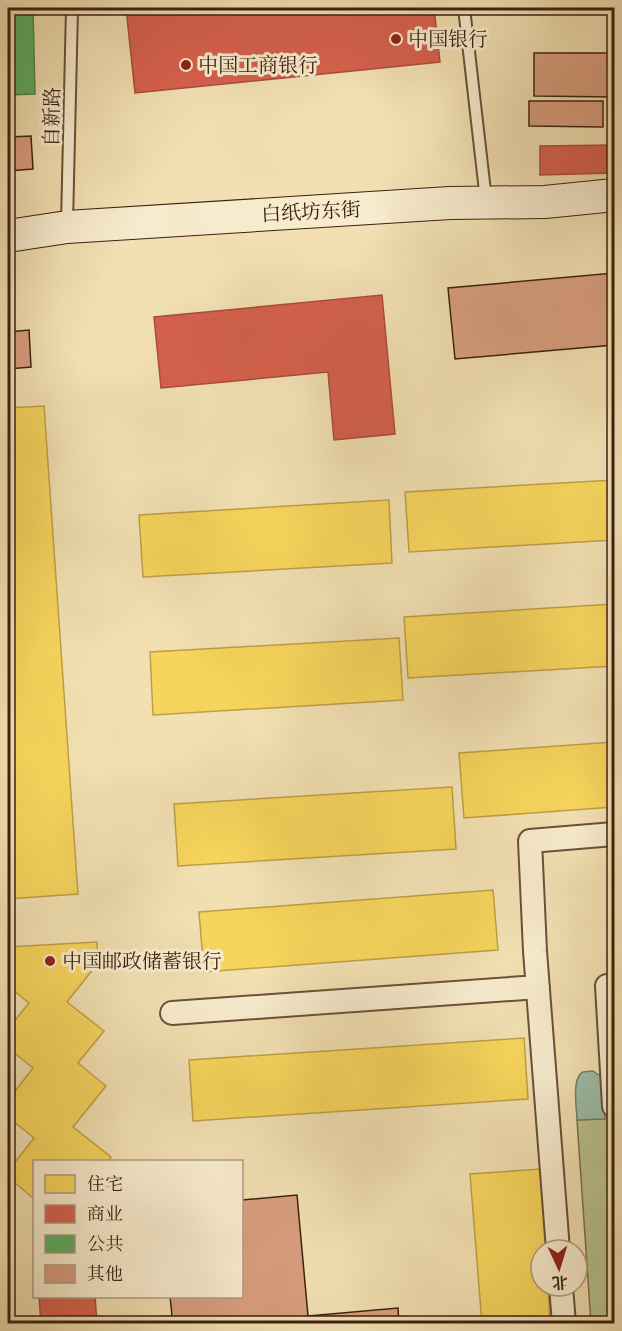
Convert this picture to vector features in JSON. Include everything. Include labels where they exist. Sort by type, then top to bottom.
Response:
[{"type":"street","name":"白纸坊东街","points":[[8,236],[67,227],[438,204],[545,202],[615,195]]},
{"type":"street","points":[[557,1238],[535,951],[530,842],[615,834]]},
{"type":"street","points":[[615,986],[607,986],[615,1107]]},
{"type":"street","points":[[172,1013],[538,987]]},
{"type":"street","points":[[562,1298],[564,1323]]},
{"type":"lane","name":"自新路","points":[[67,227],[72,8]]},
{"type":"lane","points":[[464,8],[487,203]]},
{"type":"shaded area","points":[[593,1071],[600,1076],[602,1082],[605,1119],[577,1120],[577,1080],[583,1072]]},
{"type":"shaded area","points":[[614,1118],[614,1323],[591,1323],[589,1238],[585,1238],[577,1120]]},
{"type":"building: 住宅","points":[[44,406],[78,894],[8,899],[8,408]]},
{"type":"building: 住宅","points":[[614,480],[614,540],[409,552],[405,492]]},
{"type":"building: 住宅","points":[[389,500],[392,563],[143,577],[139,515]]},
{"type":"building: 住宅","points":[[614,604],[614,666],[408,678],[404,617]]},
{"type":"building: 住宅","points":[[399,638],[403,700],[153,715],[150,652]]},
{"type":"building: 住宅","points":[[614,742],[614,807],[464,818],[459,753]]},
{"type":"building: 住宅","points":[[452,787],[456,849],[178,866],[174,804]]},
{"type":"building: 住宅","points":[[493,890],[498,950],[204,972],[199,912]]},
{"type":"building: 住宅","points":[[97,942],[98,963],[67,1002],[104,1031],[78,1063],[106,1086],[73,1127],[111,1157],[109,1160],[33,1160],[33,1198],[8,1177],[8,1171],[34,1138],[8,1117],[8,1100],[33,1068],[8,1048],[8,1029],[29,1003],[8,986],[8,947]]},
{"type":"building: 住宅","points":[[524,1038],[528,1099],[193,1121],[189,1060]]},
{"type":"building: 住宅","points":[[541,1169],[545,1238],[529,1238],[529,1298],[549,1298],[550,1324],[482,1324],[470,1174]]},
{"type":"building: 商业","points":[[126,8],[434,8],[440,62],[135,93]]},
{"type":"building: 商业","points":[[614,145],[614,173],[540,175],[540,146]]},
{"type":"building: 商业","points":[[382,295],[395,434],[334,440],[328,372],[161,388],[154,317]]},
{"type":"building: 商业","points":[[39,1298],[95,1298],[97,1324],[41,1324]]},
{"type":"building: 公共","points":[[8,8],[33,8],[35,94],[8,95]]},
{"type":"building: 其他","points":[[534,53],[614,53],[614,97],[534,96]]},
{"type":"building: 其他","points":[[529,101],[603,101],[603,127],[529,126]]},
{"type":"building: 其他","points":[[31,136],[33,169],[8,171],[8,137]]},
{"type":"building: 其他","points":[[614,273],[614,345],[455,359],[448,288]]},
{"type":"building: 其他","points":[[29,330],[31,367],[8,369],[8,332]]},
{"type":"building: 其他","points":[[297,1195],[308,1316],[398,1308],[399,1324],[154,1324],[154,1317],[172,1316],[170,1298],[243,1298],[243,1200]]},
{"type":"place","name":"中国银行","points":[[396,39]]},
{"type":"place","name":"中国工商银行","points":[[186,65]]},
{"type":"place","name":"中国邮政储蓄银行","points":[[50,961]]}]
